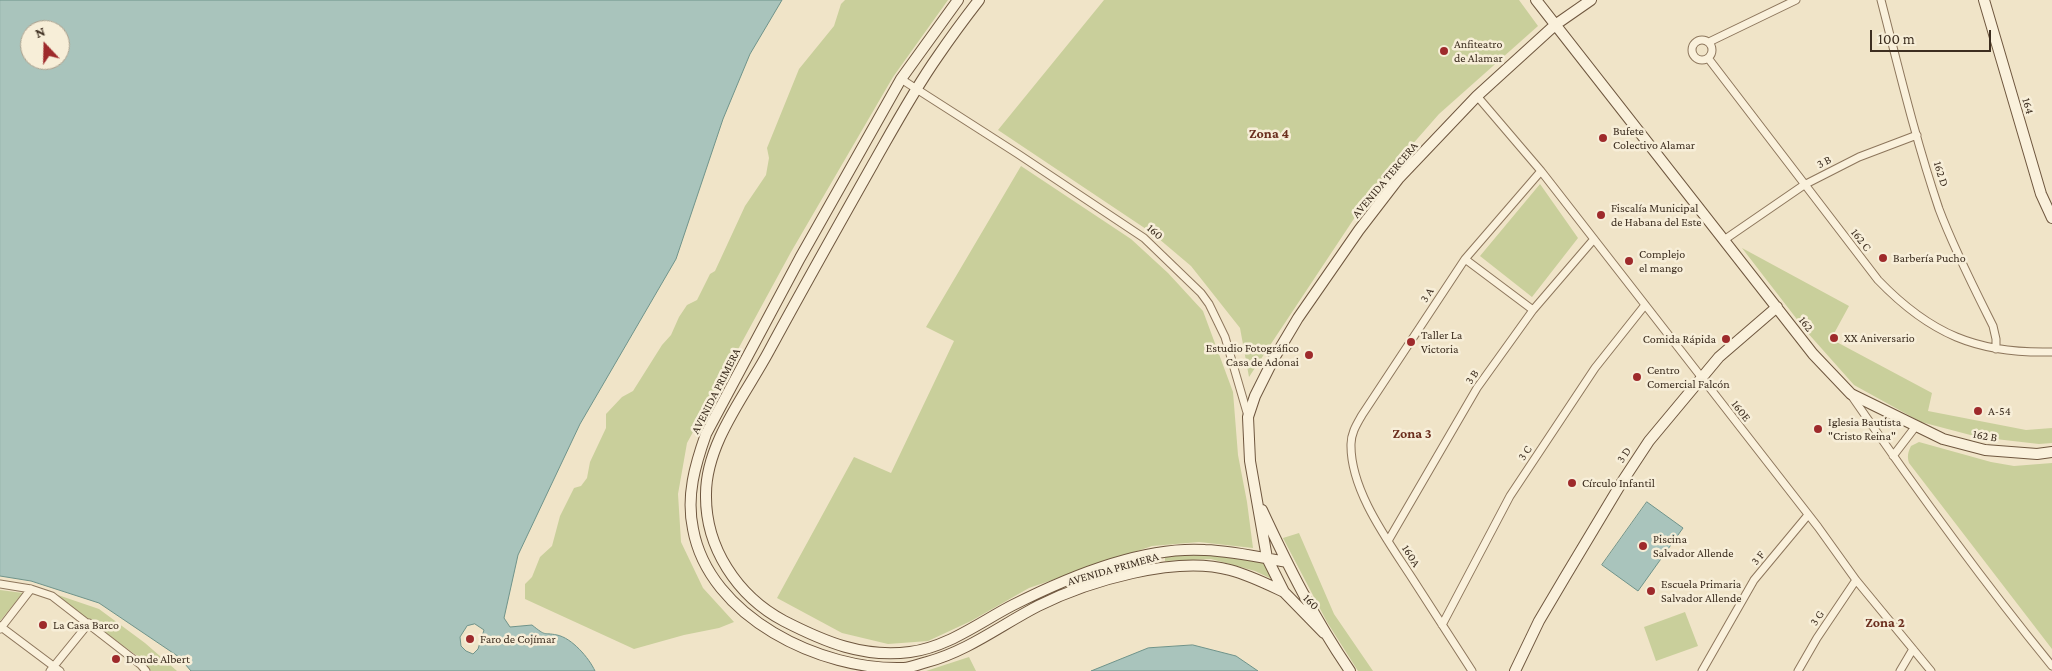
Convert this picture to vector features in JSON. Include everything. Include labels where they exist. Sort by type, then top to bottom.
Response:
[{"type":"street","name":"AVENIDA PRIMERA","points":[[958,0],[901,80],[800,258],[706,434],[692,480],[690,504],[693,530],[705,565],[728,598],[752,620],[800,648],[835,661],[871,668],[906,668],[945,657],[990,635],[1038,606],[1090,586],[1170,565],[1204,566],[1230,570],[1266,583],[1284,592]]},
{"type":"street","name":"AVENIDA PRIMERA","points":[[979,0],[916,88],[719,438],[709,471],[706,493],[708,525],[728,572],[746,594],[762,608],[815,637],[861,652],[878,653],[912,652],[936,645],[962,634],[1013,605],[1054,586],[1110,565],[1157,553],[1203,550],[1286,562]]},
{"type":"street","name":"162","points":[[1536,0],[1813,354],[1851,394],[1994,595],[2052,666]]},
{"type":"street","name":"AVENIDA TERCERA","points":[[1248,416],[1280,348],[1359,230],[1399,178],[1477,96],[1555,25],[1590,0]]},
{"type":"street","points":[[1710,42],[1712,48],[1708,58],[1698,58],[1692,49],[1697,41],[1704,40],[1710,42],[1796,0]]},
{"type":"street","name":"162 D","points":[[1881,0],[1917,135],[1940,209],[1959,255],[1993,326],[1996,349]]},
{"type":"street","name":"164","points":[[1984,0],[2041,194],[2052,218]]},
{"type":"street","name":"162 C","points":[[1708,58],[1878,280],[1908,309],[1930,324],[1955,337],[1996,349],[2052,352]]},
{"type":"street","name":"160","points":[[901,80],[1144,238],[1201,293],[1209,304],[1225,337],[1248,416],[1250,460],[1266,558],[1284,592],[1324,633]]},
{"type":"street","name":"160E","points":[[1477,96],[1541,171],[1856,580],[1930,671]]},
{"type":"street","name":"3 B","points":[[1724,240],[1804,185],[1859,157],[1917,135]]},
{"type":"street","name":"3 A","points":[[1351,444],[1353,432],[1362,415],[1465,259],[1541,171]]},
{"type":"street","name":"3 B","points":[[1388,541],[1477,388],[1533,310],[1594,239]]},
{"type":"street","points":[[800,258],[815,265]]},
{"type":"street","points":[[1465,259],[1533,310]]},
{"type":"street","name":"3 C","points":[[1442,625],[1510,496],[1596,368],[1645,305]]},
{"type":"street","name":"3 D","points":[[1514,671],[1539,621],[1622,482],[1649,441],[1719,357],[1777,307]]},
{"type":"street","name":"162 B","points":[[1851,394],[1943,439],[1985,450],[2037,454],[2052,452]]},
{"type":"street","points":[[1894,456],[1916,426]]},
{"type":"street","points":[[706,434],[719,438]]},
{"type":"street","name":"160A","points":[[1351,444],[1354,465],[1366,502],[1388,541],[1472,671]]},
{"type":"street","name":"160","points":[[1258,502],[1286,562],[1324,633],[1350,671]]},
{"type":"street","name":"3 F","points":[[1702,671],[1754,580],[1808,516]]},
{"type":"street","points":[[1284,592],[1290,587],[1294,575]]},
{"type":"street","name":"3 G","points":[[1798,671],[1817,638],[1856,580]]},
{"type":"street","points":[[0,584],[30,588],[52,596],[89,623],[144,668]]},
{"type":"street","points":[[30,588],[1,627],[55,669],[89,623]]},
{"type":"street","points":[[752,620],[762,608]]},
{"type":"street","points":[[1900,671],[1913,649]]},
{"type":"street","points":[[136,671],[144,668]]},
{"type":"green space","points":[[845,0],[948,0],[893,77],[791,252],[687,443],[678,494],[681,542],[703,588],[734,622],[719,628],[684,635],[634,649],[525,599],[525,584],[532,577],[540,557],[552,546],[560,516],[574,488],[581,486],[587,478],[590,462],[606,428],[606,414],[622,397],[633,391],[662,345],[671,335],[687,305],[697,300],[710,274],[715,271],[745,206],[766,175],[769,158],[767,148],[799,69],[834,26],[841,4]]},
{"type":"green space","points":[[1104,0],[1519,0],[1538,26],[1439,114],[1375,187],[1249,377],[1240,328],[1191,266],[1152,233],[998,130]]},
{"type":"green space","points":[[1021,166],[1131,239],[1168,273],[1203,311],[1233,392],[1238,455],[1253,548],[1199,542],[1152,546],[1029,588],[971,621],[928,641],[888,644],[842,633],[777,598],[854,457],[891,473],[954,341],[926,327]]},
{"type":"green space","points":[[1540,184],[1578,238],[1532,297],[1480,256]]},
{"type":"green space","points":[[1742,248],[1849,306],[1831,339],[1932,393],[1928,411],[2026,430],[2052,428],[2052,443],[2039,444],[1978,437],[1921,422],[1854,385],[1806,331]]},
{"type":"green space","points":[[1919,442],[1991,462],[2014,466],[2052,463],[2052,649],[1909,463],[1908,454],[1911,446]]},
{"type":"green space","points":[[1299,533],[1334,614],[1373,671],[1358,671],[1327,622],[1283,538]]},
{"type":"green space","points":[[1212,555],[1263,563],[1274,580],[1255,571],[1211,559],[1165,561],[1165,556]]},
{"type":"green space","points":[[0,590],[23,593],[0,621]]},
{"type":"green space","points":[[52,593],[99,609],[145,643],[177,671],[151,671],[144,661]]},
{"type":"green space","points":[[1685,612],[1698,646],[1656,661],[1644,627]]},
{"type":"green space","points":[[969,657],[976,671],[926,671]]},
{"type":"water","points":[[0,0],[782,0],[750,54],[723,119],[676,259],[580,424],[518,555],[504,618],[510,627],[532,625],[543,633],[563,637],[574,644],[589,660],[595,671],[191,671],[179,657],[99,603],[31,581],[0,576]],"holes":[[[475,624],[484,630],[478,649],[473,654],[461,646],[460,637],[467,626]]]},
{"type":"water","name":"Piscina Salvador Allende","points":[[1647,502],[1683,528],[1638,591],[1602,565]]},
{"type":"water","points":[[1193,645],[1236,656],[1258,671],[1091,671],[1148,648]]},
{"type":"place","name":"Anfiteatro de Alamar","points":[[1444,51]]},
{"type":"place","name":"Bufete Colectivo Alamar","points":[[1603,138]]},
{"type":"place","name":"Fiscalía Municipal de Habana del Este","points":[[1601,215]]},
{"type":"place","name":"Barbería Pucho","points":[[1883,258]]},
{"type":"place","name":"Complejo el mango","points":[[1629,261]]},
{"type":"place","name":"XX Aniversario","points":[[1834,338]]},
{"type":"place","name":"Comida Rápida","points":[[1726,339]]},
{"type":"place","name":"Taller La Victoria","points":[[1411,342]]},
{"type":"place","name":"Estudio Fotográfico Casa de Adonai","points":[[1309,355]]},
{"type":"place","name":"Centro Comercial Falcón","points":[[1637,377]]},
{"type":"place","name":"A-54","points":[[1978,411]]},
{"type":"place","name":"Iglesia Bautista \"Cristo Reina\"","points":[[1818,429]]},
{"type":"place","name":"Círculo Infantil","points":[[1572,483]]},
{"type":"place","name":"Piscina Salvador Allende","points":[[1643,546]]},
{"type":"place","name":"Escuela Primaria Salvador Allende","points":[[1651,591]]},
{"type":"place","name":"La Casa Barco","points":[[43,625]]},
{"type":"place","name":"Faro de Cojímar","points":[[470,639]]},
{"type":"place","name":"Donde Albert","points":[[116,659]]},
{"type":"district","name":"Zona 4","points":[[1269,134]]},
{"type":"district","name":"Zona 3","points":[[1412,434]]},
{"type":"district","name":"Zona 2","points":[[1885,623]]}]
